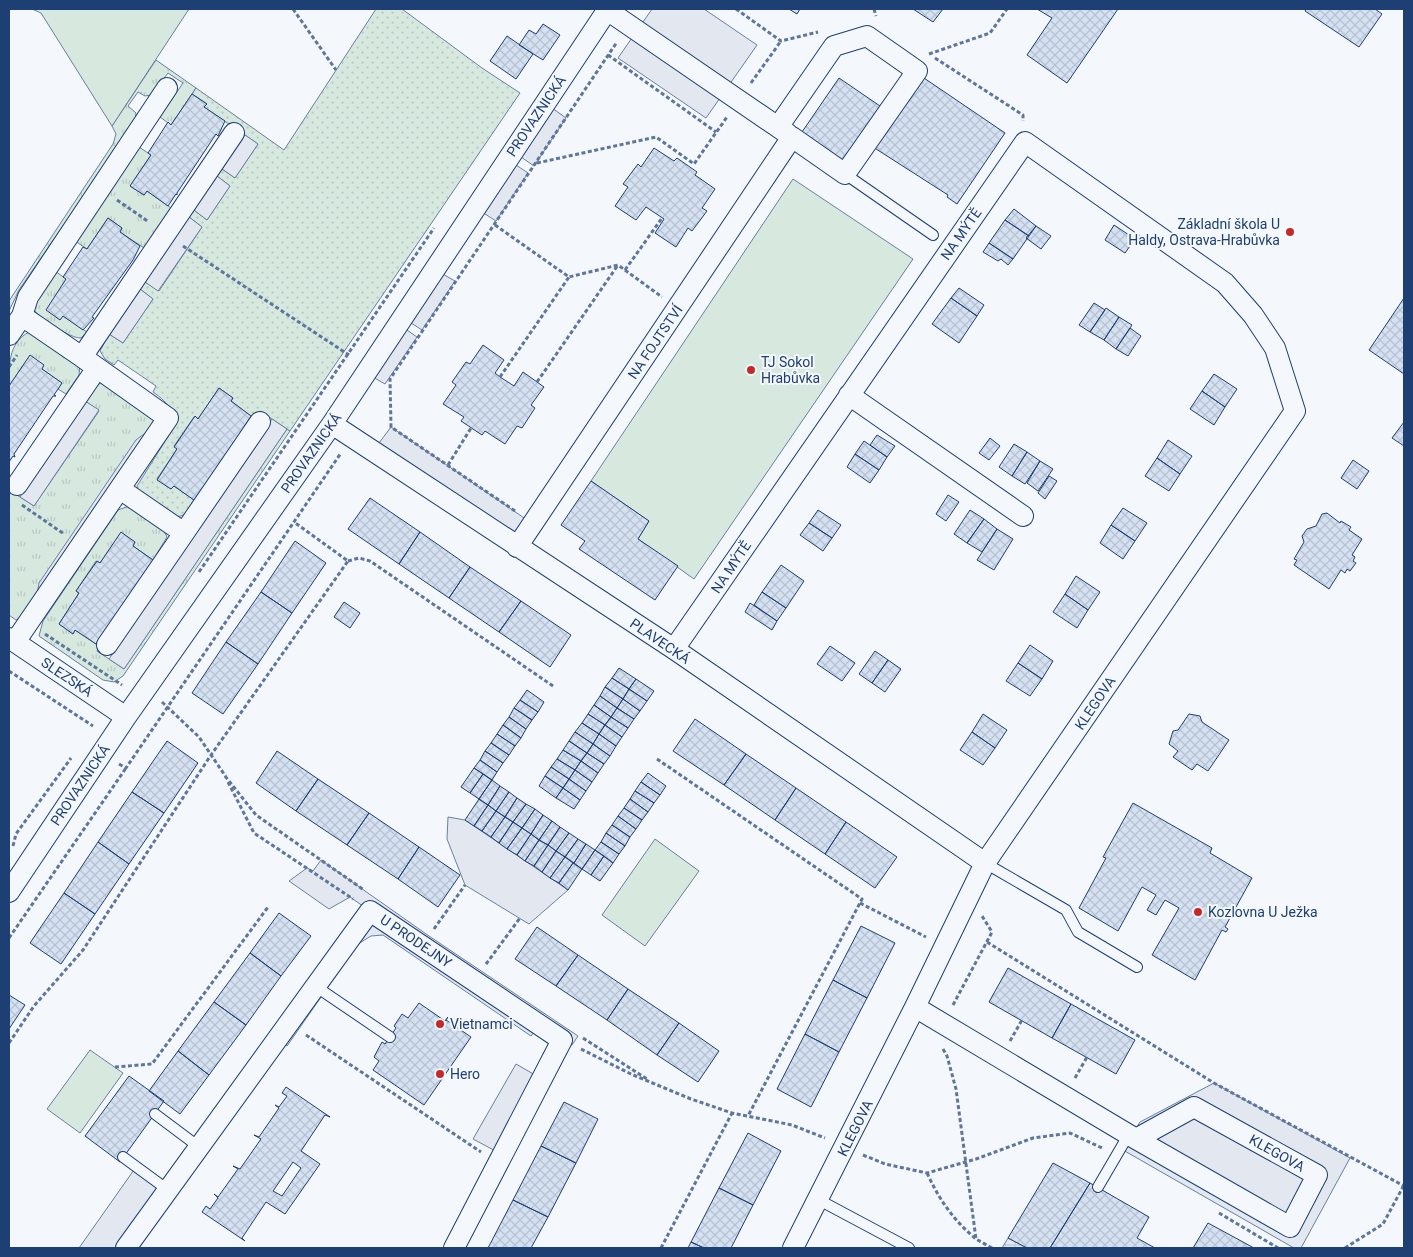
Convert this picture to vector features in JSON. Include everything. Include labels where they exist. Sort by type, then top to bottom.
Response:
[{"type":"street","points":[[607,9],[845,174]]},
{"type":"street","name":"PROVAZNICKÁ","points":[[9,892],[126,717],[332,424],[607,9]]},
{"type":"street","name":"NA FOJTSTVÍ","points":[[517,547],[677,309],[785,132],[834,46],[867,36],[916,71],[845,174]]},
{"type":"street","points":[[9,335],[22,316],[28,297],[167,88]]},
{"type":"street","points":[[17,485],[166,234],[234,133]]},
{"type":"street","name":"NA MÝTĚ","points":[[674,650],[1025,142]]},
{"type":"street","name":"KLEGOVA","points":[[793,1248],[916,1007],[985,863],[1295,411],[1275,348],[1253,315],[1225,284],[1025,142]]},
{"type":"street","points":[[12,640],[120,489],[168,418],[22,316]]},
{"type":"street","points":[[849,395],[1023,516]]},
{"type":"street","points":[[107,645],[260,422]]},
{"type":"street","name":"PLAVECKÁ","points":[[332,424],[674,650],[985,863]]},
{"type":"street","points":[[120,489],[184,533]]},
{"type":"street","name":"SLEZSKÁ","points":[[12,640],[126,717]]},
{"type":"street","name":"U PRODEJNY","points":[[126,1248],[370,911],[562,1040]]},
{"type":"street","name":"KLEGOVA","points":[[916,1007],[940,1032],[1132,1137],[1290,1227],[1317,1175],[1194,1107],[1132,1137]]},
{"type":"street","points":[[454,1248],[562,1040]]},
{"type":"lane","points":[[845,174],[933,235]]},
{"type":"lane","points":[[985,863],[1066,910],[1078,932],[1137,967]]},
{"type":"lane","points":[[316,986],[390,1037]]},
{"type":"lane","points":[[155,1114],[199,1147]]},
{"type":"lane","points":[[1098,1187],[1117,1155],[1132,1137]]},
{"type":"lane","points":[[123,1157],[173,1183]]},
{"type":"lane","points":[[818,1200],[909,1248]]},
{"type":"path","points":[[293,9],[336,70]]},
{"type":"path","points":[[874,9],[876,17]]},
{"type":"path","points":[[1007,9],[990,33],[929,54],[1023,116],[1025,142]]},
{"type":"path","points":[[533,524],[392,426],[390,379],[628,25]]},
{"type":"path","points":[[608,55],[716,132]]},
{"type":"path","points":[[536,163],[656,138],[694,164]]},
{"type":"path","points":[[112,197],[368,368]]},
{"type":"path","points":[[625,270],[662,218]]},
{"type":"path","points":[[196,576],[436,225]]},
{"type":"path","points":[[495,225],[569,277]]},
{"type":"path","points":[[500,377],[569,277],[618,265],[677,309]]},
{"type":"path","points":[[537,382],[618,265]]},
{"type":"path","points":[[448,465],[471,428]]},
{"type":"path","points":[[167,708],[342,451],[350,456]]},
{"type":"path","points":[[294,522],[348,562]]},
{"type":"path","points":[[9,1043],[34,1006],[83,950],[211,755],[348,562],[358,558],[370,561],[554,686]]},
{"type":"path","points":[[9,671],[93,726]]},
{"type":"path","points":[[148,686],[167,708],[199,737],[225,776],[254,833],[370,911]]},
{"type":"path","points":[[11,853],[16,834],[72,757]]},
{"type":"path","points":[[657,759],[862,899],[748,1116]]},
{"type":"path","points":[[9,938],[126,768]]},
{"type":"path","points":[[422,946],[465,885]]},
{"type":"path","points":[[969,895],[992,932],[940,1032],[956,1089],[976,1239]]},
{"type":"path","points":[[860,903],[930,940]]},
{"type":"path","points":[[114,1067],[152,1064],[268,907]]},
{"type":"path","points":[[474,981],[520,918]]},
{"type":"path","points":[[987,942],[1214,1083],[1404,1185],[1383,1224],[1345,1248]]},
{"type":"path","points":[[1009,1043],[1022,1020]]},
{"type":"path","points":[[289,1023],[470,1146],[499,1161]]},
{"type":"path","points":[[562,1040],[631,1074],[732,1113],[792,1125],[885,1164],[927,1173],[966,1162],[1033,1138],[1070,1133],[1117,1155]]},
{"type":"path","points":[[1073,1081],[1087,1057]]},
{"type":"path","points":[[661,1248],[732,1113]]},
{"type":"path","points":[[927,1173],[939,1198],[961,1226],[976,1239],[992,1248]]},
{"type":"path","points":[[1212,1209],[1278,1248]]},
{"type":"green space","points":[[32,9],[189,9],[112,126],[41,13]]},
{"type":"green space","points":[[376,9],[402,9],[482,68],[520,93],[290,431],[260,411],[255,418],[251,416],[231,401],[233,398],[219,388],[198,419],[194,417],[174,446],[177,449],[157,479],[171,489],[174,486],[194,500],[184,515],[177,517],[138,491],[137,486],[169,435],[173,421],[171,410],[153,392],[156,386],[118,360],[114,365],[105,359],[100,351],[109,334],[123,343],[153,299],[140,289],[145,282],[159,291],[202,227],[189,217],[194,210],[207,220],[230,186],[217,176],[222,169],[235,178],[258,144],[204,107],[207,104],[192,94],[196,88],[284,150]]},
{"type":"green space","points":[[156,60],[196,88],[171,125],[160,117],[183,83],[168,73],[151,95],[145,96],[138,92],[128,106],[136,113],[135,121],[19,290],[9,311],[9,301],[113,144],[116,134],[112,126]]},
{"type":"green space","points":[[139,147],[151,155],[130,186],[144,195],[147,191],[171,208],[144,248],[120,232],[122,228],[108,218],[87,249],[75,241]]},
{"type":"green space","name":"TJ Sokol Hrabůvka","points":[[793,179],[913,259],[694,579],[638,539],[649,521],[591,481]]},
{"type":"green space","points":[[55,271],[66,279],[63,316],[87,332],[81,338],[70,335],[55,327],[41,317],[33,308]]},
{"type":"green space","points":[[29,332],[80,365],[79,375],[66,394],[58,389],[62,383],[42,369],[30,356],[9,386],[13,349],[17,342]]},
{"type":"green space","points":[[104,381],[157,420],[36,601],[21,618],[16,620],[9,615],[9,490],[34,506],[99,411],[85,401],[94,387]]},
{"type":"green space","points":[[287,429],[290,431],[123,676],[114,682],[103,680],[39,636],[43,621],[118,510],[129,506],[163,529],[167,537],[153,560],[133,546],[135,542],[121,533],[100,563],[96,561],[76,591],[79,593],[59,624],[73,634],[75,630],[99,646],[97,651],[124,669]]},
{"type":"green space","points":[[655,839],[699,871],[645,946],[602,915]]},
{"type":"green space","points":[[90,1050],[123,1073],[80,1133],[47,1109]]},
{"type":"shaded area","points":[[652,9],[704,9],[757,45],[706,118],[618,58]]},
{"type":"shaded area","points":[[552,108],[566,118],[534,166],[521,157]]},
{"type":"shaded area","points":[[245,135],[258,144],[235,178],[222,169]]},
{"type":"shaded area","points":[[516,165],[528,173],[496,221],[482,212]]},
{"type":"shaded area","points":[[217,176],[230,186],[207,220],[194,210]]},
{"type":"shaded area","points":[[189,217],[202,227],[158,291],[145,282]]},
{"type":"shaded area","points":[[441,273],[455,281],[422,330],[408,321]]},
{"type":"shaded area","points":[[140,289],[153,299],[123,343],[109,334]]},
{"type":"shaded area","points":[[404,328],[417,337],[385,384],[371,376]]},
{"type":"shaded area","points":[[85,401],[99,410],[34,506],[20,497]]},
{"type":"shaded area","points":[[272,419],[287,429],[124,669],[109,659]]},
{"type":"shaded area","points":[[156,425],[36,601],[39,583],[136,440]]},
{"type":"shaded area","points":[[391,427],[533,524],[517,547],[373,451]]},
{"type":"shaded area","points":[[448,817],[465,820],[568,890],[529,924],[465,885],[447,839]]},
{"type":"shaded area","points":[[321,860],[429,936],[578,1036],[572,1045],[539,1025],[531,1036],[383,935],[371,936],[358,944],[287,1046],[277,1040],[370,911],[350,897],[329,909],[289,881],[307,868],[313,871]]},
{"type":"shaded area","points":[[516,1064],[542,1079],[503,1155],[473,1139]]},
{"type":"shaded area","points":[[1214,1083],[1350,1158],[1301,1248],[1294,1248],[1123,1150],[1140,1122]]},
{"type":"shaded area","points":[[136,1167],[168,1190],[126,1248],[79,1248]]},
{"type":"shaded area","points":[[1008,1238],[1027,1248],[1002,1248]]},
{"type":"building","points":[[789,9],[800,9],[797,14]]},
{"type":"building","points":[[913,9],[943,9],[933,22]]},
{"type":"building","points":[[1037,9],[1118,9],[1067,83],[1027,55],[1052,18]]},
{"type":"building","points":[[1306,9],[1375,9],[1382,14],[1359,47],[1305,11]]},
{"type":"building","points":[[543,24],[560,35],[543,60],[519,45],[529,30],[536,34]]},
{"type":"building","points":[[507,36],[533,54],[516,79],[490,61]]},
{"type":"building","points":[[921,76],[1005,133],[957,204],[947,197],[948,195],[873,147]]},
{"type":"building","points":[[839,78],[880,106],[843,161],[802,132]]},
{"type":"building","points":[[192,94],[207,104],[204,107],[225,121],[218,136],[216,134],[168,206],[147,191],[144,195],[130,186],[151,155],[148,153],[168,122],[171,125]]},
{"type":"building","points":[[654,148],[674,161],[677,158],[697,172],[695,175],[715,189],[702,208],[707,211],[692,231],[688,228],[676,247],[655,233],[664,219],[646,207],[636,220],[615,206],[628,187],[623,184],[638,164],[641,167]]},
{"type":"building","points":[[1014,209],[1036,226],[1029,236],[1005,220]]},
{"type":"building","points":[[108,218],[122,228],[120,232],[140,246],[133,260],[92,317],[94,318],[83,330],[63,316],[60,320],[46,310],[66,279],[63,277],[83,247],[87,249]]},
{"type":"building","points":[[1005,220],[1029,236],[1013,259],[989,243]]},
{"type":"building","points":[[1114,225],[1135,239],[1125,253],[1105,240]]},
{"type":"building","points":[[1036,226],[1051,236],[1041,249],[1026,238]]},
{"type":"building","points":[[989,243],[1013,259],[1008,265],[1001,259],[998,261],[983,252]]},
{"type":"building","points":[[959,288],[984,305],[977,316],[951,298]]},
{"type":"building","points":[[951,298],[977,316],[959,343],[932,324]]},
{"type":"building","points":[[1404,298],[1404,374],[1369,350]]},
{"type":"building","points":[[1094,303],[1105,310],[1090,332],[1079,325]]},
{"type":"building","points":[[1106,308],[1119,317],[1104,340],[1090,332]]},
{"type":"building","points":[[1119,317],[1132,325],[1116,349],[1104,340]]},
{"type":"building","points":[[1130,328],[1141,336],[1128,356],[1116,349]]},
{"type":"building","points":[[483,345],[504,360],[495,373],[500,377],[514,386],[523,372],[544,387],[531,405],[535,408],[522,428],[517,426],[505,444],[485,431],[482,435],[461,421],[464,417],[443,404],[456,385],[452,382],[466,362],[470,364]]},
{"type":"building","points":[[30,355],[44,365],[42,369],[62,383],[54,395],[56,396],[53,396],[14,454],[15,457],[13,456],[9,462],[9,386]]},
{"type":"building","points":[[1214,374],[1237,389],[1225,407],[1202,391]]},
{"type":"building","points":[[219,388],[233,398],[231,401],[251,416],[205,488],[194,500],[174,486],[171,489],[157,480],[177,449],[174,447],[195,416],[198,419]]},
{"type":"building","points":[[1202,391],[1225,407],[1214,425],[1190,409]]},
{"type":"building","points":[[1404,422],[1404,446],[1392,438]]},
{"type":"building","points":[[877,435],[895,446],[887,457],[870,445]]},
{"type":"building","points":[[990,438],[1000,446],[989,460],[979,453]]},
{"type":"building","points":[[1168,440],[1192,456],[1180,474],[1157,458]]},
{"type":"building","points":[[864,441],[887,457],[879,470],[855,454]]},
{"type":"building","points":[[1014,444],[1027,452],[1012,476],[999,467]]},
{"type":"building","points":[[1027,452],[1040,461],[1025,484],[1012,476]]},
{"type":"building","points":[[855,454],[879,470],[870,483],[847,467]]},
{"type":"building","points":[[1157,458],[1180,474],[1169,491],[1145,476]]},
{"type":"building","points":[[1353,460],[1369,471],[1357,489],[1341,478]]},
{"type":"building","points":[[1040,461],[1053,469],[1038,491],[1027,483]]},
{"type":"building","points":[[1049,476],[1057,481],[1045,499],[1038,493]]},
{"type":"building","points":[[591,481],[649,521],[638,539],[678,566],[655,600],[579,549],[585,541],[561,525]]},
{"type":"building","points":[[948,495],[959,502],[946,521],[936,514]]},
{"type":"building","points":[[370,498],[420,532],[399,564],[348,529]]},
{"type":"building","points":[[1123,508],[1147,523],[1135,541],[1111,525]]},
{"type":"building","points":[[818,510],[841,525],[832,538],[809,523]]},
{"type":"building","points":[[970,510],[984,519],[967,543],[954,534]]},
{"type":"building","points":[[1327,513],[1340,523],[1341,521],[1351,527],[1349,530],[1362,539],[1352,555],[1355,557],[1353,561],[1356,563],[1350,571],[1347,569],[1345,573],[1341,570],[1329,589],[1294,565],[1297,560],[1294,559],[1304,542],[1302,536],[1307,529],[1316,526],[1322,514]]},
{"type":"building","points":[[984,519],[997,529],[982,552],[967,543]]},
{"type":"building","points":[[809,523],[832,538],[823,551],[800,535]]},
{"type":"building","points":[[1111,525],[1135,541],[1123,559],[1100,543]]},
{"type":"building","points":[[997,529],[1013,539],[994,570],[977,560]]},
{"type":"building","points":[[121,532],[135,542],[133,546],[153,560],[96,644],[75,630],[73,634],[59,624],[79,593],[76,591],[97,561],[100,563]]},
{"type":"building","points":[[420,532],[470,567],[449,598],[399,564]]},
{"type":"building","points":[[295,541],[326,563],[292,613],[261,592]]},
{"type":"building","points":[[781,565],[804,581],[786,608],[762,592]]},
{"type":"building","points":[[470,567],[521,601],[499,632],[449,598]]},
{"type":"building","points":[[1076,576],[1100,592],[1088,610],[1065,594]]},
{"type":"building","points":[[261,592],[292,613],[258,664],[226,642]]},
{"type":"building","points":[[762,592],[786,608],[777,621],[754,605]]},
{"type":"building","points":[[1065,594],[1088,610],[1077,628],[1053,612]]},
{"type":"building","points":[[521,601],[571,635],[550,667],[499,632]]},
{"type":"building","points":[[344,602],[360,613],[350,628],[334,617]]},
{"type":"building","points":[[750,603],[777,621],[772,630],[745,612]]},
{"type":"building","points":[[226,642],[258,664],[223,714],[192,693]]},
{"type":"building","points":[[1030,645],[1053,661],[1042,679],[1018,663]]},
{"type":"building","points":[[830,646],[855,663],[842,681],[817,664]]},
{"type":"building","points":[[875,651],[888,660],[872,683],[859,674]]},
{"type":"building","points":[[888,660],[901,669],[885,692],[872,683]]},
{"type":"building","points":[[1018,663],[1042,679],[1030,696],[1006,681]]},
{"type":"building","points":[[619,668],[636,679],[629,689],[612,678]]},
{"type":"building","points":[[612,678],[629,689],[623,699],[605,687]]},
{"type":"building","points":[[636,679],[654,691],[647,701],[629,689]]},
{"type":"building","points":[[605,687],[623,699],[617,708],[600,696]]},
{"type":"building","points":[[629,689],[647,701],[640,711],[623,699]]},
{"type":"building","points":[[527,690],[544,702],[538,712],[520,700]]},
{"type":"building","points":[[600,696],[617,708],[611,717],[594,705]]},
{"type":"building","points":[[623,699],[640,711],[634,719],[617,708]]},
{"type":"building","points":[[520,700],[538,712],[532,720],[514,708]]},
{"type":"building","points":[[594,705],[611,717],[605,725],[588,714]]},
{"type":"building","points":[[514,708],[532,720],[526,729],[509,717]]},
{"type":"building","points":[[617,708],[634,719],[628,728],[611,717]]},
{"type":"building","points":[[588,714],[605,725],[599,734],[582,723]]},
{"type":"building","points":[[983,714],[1007,730],[995,748],[972,732]]},
{"type":"building","points":[[1189,714],[1200,716],[1202,722],[1229,740],[1208,771],[1197,764],[1192,770],[1173,757],[1178,751],[1169,744],[1173,731],[1178,730]]},
{"type":"building","points":[[509,717],[526,729],[521,738],[503,725]]},
{"type":"building","points":[[611,717],[628,728],[622,737],[605,725]]},
{"type":"building","points":[[695,719],[746,754],[724,785],[673,751]]},
{"type":"building","points":[[582,723],[599,734],[593,744],[575,732]]},
{"type":"building","points":[[503,725],[521,738],[515,746],[497,734]]},
{"type":"building","points":[[605,725],[622,737],[616,746],[599,734]]},
{"type":"building","points":[[575,732],[593,744],[587,753],[569,741]]},
{"type":"building","points":[[972,732],[995,748],[983,765],[960,750]]},
{"type":"building","points":[[497,734],[515,746],[509,755],[491,743]]},
{"type":"building","points":[[599,734],[616,746],[610,756],[593,744]]},
{"type":"building","points":[[167,741],[198,763],[164,813],[132,792]]},
{"type":"building","points":[[569,741],[587,753],[581,761],[563,750]]},
{"type":"building","points":[[491,743],[509,755],[503,763],[485,751]]},
{"type":"building","points":[[593,744],[610,756],[604,764],[587,753]]},
{"type":"building","points":[[563,750],[581,761],[575,770],[557,759]]},
{"type":"building","points":[[277,751],[318,779],[296,811],[256,783]]},
{"type":"building","points":[[485,751],[503,763],[497,772],[480,760]]},
{"type":"building","points":[[587,753],[604,764],[598,773],[581,761]]},
{"type":"building","points":[[746,754],[796,788],[775,820],[724,785]]},
{"type":"building","points":[[557,759],[575,770],[569,779],[551,767]]},
{"type":"building","points":[[480,760],[497,772],[492,780],[474,768]]},
{"type":"building","points":[[581,761],[598,773],[592,782],[575,770]]},
{"type":"building","points":[[551,767],[569,779],[563,788],[545,776]]},
{"type":"building","points":[[474,768],[483,774],[470,793],[461,787]]},
{"type":"building","points":[[575,770],[592,782],[586,791],[569,779]]},
{"type":"building","points":[[648,773],[666,786],[660,795],[641,782]]},
{"type":"building","points":[[483,774],[492,780],[479,799],[470,793]]},
{"type":"building","points":[[545,776],[563,788],[556,798],[539,786]]},
{"type":"building","points":[[318,779],[369,813],[347,845],[296,811]]},
{"type":"building","points":[[569,779],[586,791],[580,800],[563,788]]},
{"type":"building","points":[[492,780],[500,786],[488,805],[479,799]]},
{"type":"building","points":[[641,782],[660,795],[654,803],[635,791]]},
{"type":"building","points":[[500,786],[509,792],[496,811],[488,805]]},
{"type":"building","points":[[563,788],[580,800],[574,809],[556,798]]},
{"type":"building","points":[[796,788],[846,822],[825,854],[775,820]]},
{"type":"building","points":[[635,791],[654,803],[648,812],[630,799]]},
{"type":"building","points":[[132,792],[164,813],[129,864],[98,842]]},
{"type":"building","points":[[509,792],[517,798],[505,817],[496,811]]},
{"type":"building","points":[[517,798],[526,804],[513,822],[505,817]]},
{"type":"building","points":[[479,799],[488,805],[474,826],[465,820]]},
{"type":"building","points":[[630,799],[648,812],[642,820],[624,808]]},
{"type":"building","points":[[1133,803],[1212,848],[1210,853],[1252,878],[1225,927],[1228,929],[1226,932],[1222,930],[1195,980],[1152,955],[1179,908],[1165,900],[1156,915],[1147,910],[1156,895],[1142,887],[1118,931],[1079,908],[1106,858],[1103,857]]},
{"type":"building","points":[[526,804],[535,809],[522,828],[513,822]]},
{"type":"building","points":[[488,805],[496,811],[482,831],[474,826]]},
{"type":"building","points":[[624,808],[642,820],[636,829],[618,816]]},
{"type":"building","points":[[535,809],[543,815],[531,834],[522,828]]},
{"type":"building","points":[[496,811],[505,817],[491,837],[482,831]]},
{"type":"building","points":[[369,813],[419,847],[398,879],[347,845]]},
{"type":"building","points":[[543,815],[552,821],[539,840],[531,834]]},
{"type":"building","points":[[618,816],[636,829],[630,837],[612,825]]},
{"type":"building","points":[[505,817],[513,822],[499,843],[491,837]]},
{"type":"building","points":[[552,821],[560,827],[548,845],[539,840]]},
{"type":"building","points":[[513,822],[522,828],[507,849],[499,843]]},
{"type":"building","points":[[846,822],[897,857],[875,888],[825,854]]},
{"type":"building","points":[[612,825],[630,837],[625,846],[606,833]]},
{"type":"building","points":[[560,827],[569,833],[556,851],[548,845]]},
{"type":"building","points":[[522,828],[531,834],[517,855],[507,849]]},
{"type":"building","points":[[569,833],[578,839],[565,857],[556,851]]},
{"type":"building","points":[[606,833],[625,846],[619,854],[601,842]]},
{"type":"building","points":[[531,834],[539,840],[525,861],[517,855]]},
{"type":"building","points":[[578,839],[586,844],[574,863],[565,857]]},
{"type":"building","points":[[539,840],[548,845],[534,866],[525,861]]},
{"type":"building","points":[[98,842],[129,864],[95,914],[64,893]]},
{"type":"building","points":[[601,842],[619,854],[613,863],[595,850]]},
{"type":"building","points":[[586,844],[595,850],[582,869],[574,863]]},
{"type":"building","points":[[548,845],[556,851],[542,872],[534,866]]},
{"type":"building","points":[[419,847],[460,875],[438,907],[398,879]]},
{"type":"building","points":[[595,850],[604,856],[591,875],[582,869]]},
{"type":"building","points":[[556,851],[565,857],[550,878],[542,872]]},
{"type":"building","points":[[604,856],[613,863],[600,881],[591,875]]},
{"type":"building","points":[[565,857],[573,863],[559,883],[550,878]]},
{"type":"building","points":[[573,863],[582,869],[568,890],[559,883]]},
{"type":"building","points":[[64,893],[95,914],[61,964],[30,943]]},
{"type":"building","points":[[279,913],[311,936],[281,976],[250,953]]},
{"type":"building","points":[[861,926],[895,943],[867,998],[833,980]]},
{"type":"building","points":[[537,927],[578,955],[556,986],[515,959]]},
{"type":"building","points":[[250,953],[281,976],[246,1025],[214,1002]]},
{"type":"building","points":[[578,955],[628,989],[607,1020],[556,986]]},
{"type":"building","points":[[1008,968],[1071,1004],[1052,1038],[989,1002]]},
{"type":"building","points":[[833,980],[867,998],[839,1052],[805,1034]]},
{"type":"building","points":[[628,989],[679,1023],[657,1055],[607,1020]]},
{"type":"building","points":[[9,995],[25,1005],[9,1029]]},
{"type":"building","points":[[214,1002],[246,1025],[209,1075],[178,1051]]},
{"type":"building","points":[[419,1003],[445,1021],[448,1017],[446,1020],[471,1037],[424,1105],[373,1070],[379,1061],[374,1057],[382,1042],[385,1044],[396,1028],[394,1026],[402,1014],[408,1018]]},
{"type":"building","points":[[1071,1004],[1135,1040],[1116,1074],[1052,1038]]},
{"type":"building","points":[[679,1023],[719,1051],[698,1082],[657,1055]]},
{"type":"building","points":[[805,1034],[839,1052],[811,1107],[777,1089]]},
{"type":"building","points":[[178,1051],[209,1075],[180,1114],[149,1091]]},
{"type":"building","points":[[129,1076],[164,1101],[120,1162],[85,1136]]},
{"type":"building","points":[[286,1087],[330,1117],[325,1115],[301,1151],[320,1164],[285,1214],[266,1202],[242,1238],[245,1241],[202,1212],[206,1206],[210,1209],[218,1198],[214,1194],[218,1197],[238,1169],[233,1166],[240,1169],[261,1139],[254,1135],[259,1137],[279,1108],[275,1105],[279,1107],[287,1096],[282,1093]],"holes":[[[293,1162],[301,1168],[282,1196],[273,1191]]]},
{"type":"building","points":[[564,1102],[598,1119],[576,1163],[541,1146]]},
{"type":"building","points":[[748,1133],[781,1151],[753,1205],[719,1188]]},
{"type":"building","points":[[541,1146],[576,1163],[548,1217],[513,1200]]},
{"type":"building","points":[[1053,1163],[1090,1183],[1050,1248],[1027,1248],[1008,1238]]},
{"type":"building","points":[[1090,1183],[1149,1217],[1137,1238],[1155,1248],[1050,1248]]},
{"type":"building","points":[[719,1188],[753,1205],[731,1248],[704,1248],[691,1242]]},
{"type":"building","points":[[513,1200],[548,1217],[531,1248],[488,1248]]},
{"type":"building","points":[[1208,1223],[1254,1248],[1193,1248]]},
{"type":"building","points":[[691,1242],[704,1248],[688,1248]]},
{"type":"place","name":"Základní škola U Haldy, Ostrava-Hrabůvka","points":[[1290,232]]},
{"type":"place","name":"TJ Sokol Hrabůvka","points":[[751,370]]},
{"type":"place","name":"Kozlovna U Ježka","points":[[1198,912]]},
{"type":"place","name":"Vietnamci","points":[[440,1024]]},
{"type":"place","name":"Hero","points":[[440,1074]]}]
